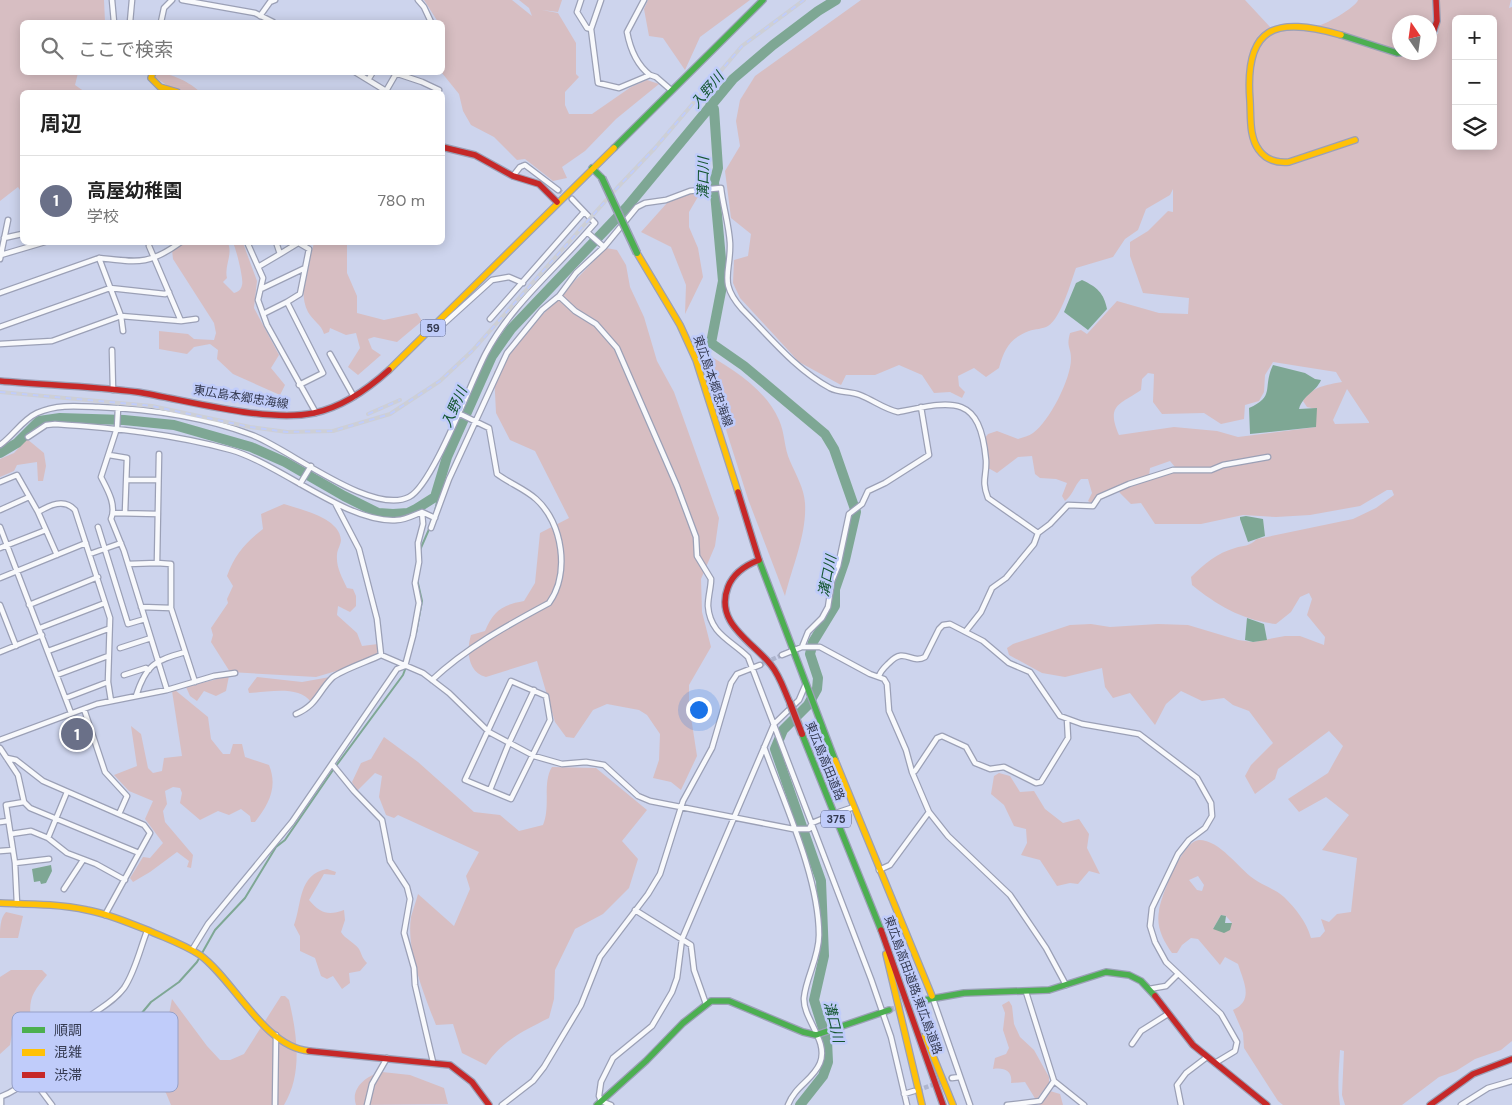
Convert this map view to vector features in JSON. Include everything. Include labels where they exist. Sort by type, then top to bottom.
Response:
[{"type":"main road","name":"東広島本郷忠海線","points":[[0,381],[113,390],[187,400],[262,414],[292,416],[316,414],[354,397],[370,387],[435,325],[557,202],[763,0]]},
{"type":"main road","points":[[1436,2],[1437,15]]},
{"type":"main road","points":[[1355,140],[1289,162],[1280,163],[1272,161],[1259,151],[1253,139],[1248,72],[1257,44],[1269,33],[1277,29],[1301,25],[1392,52]]},
{"type":"main road","points":[[152,75],[151,78],[162,90]]},
{"type":"main road","points":[[445,148],[475,155],[513,176],[539,184],[557,202]]},
{"type":"main road","name":"東広島本郷忠海線","points":[[592,168],[602,178],[637,253],[680,325],[696,360],[759,560],[805,686],[932,996]]},
{"type":"main road","name":"東広島高田道路","points":[[759,560],[744,568],[730,583],[725,596],[725,611],[734,628],[765,657],[780,681],[870,904]]},
{"type":"main road","points":[[0,902],[86,910],[147,931],[192,950],[210,964],[276,1035],[291,1047],[304,1051],[450,1064],[463,1072],[475,1084],[489,1105]]},
{"type":"main road","name":"東広島高田道路;東広島道路","points":[[870,904],[938,1105]]},
{"type":"main road","name":"東広島高田道路;東広島道路","points":[[870,904],[896,967],[943,1105]]},
{"type":"main road","points":[[885,947],[922,1105]]},
{"type":"main road","points":[[896,967],[952,1105]]},
{"type":"main road","points":[[919,1001],[932,996],[969,991],[1042,991],[1098,974],[1118,972],[1138,979],[1149,989],[1184,1037],[1267,1105]]},
{"type":"main road","points":[[599,1103],[706,1004],[718,1000],[729,1001],[803,1032],[816,1035],[889,1010]]},
{"type":"main road","points":[[1430,1105],[1473,1074],[1512,1059]]},
{"type":"street","points":[[112,0],[114,20]]},
{"type":"street","points":[[130,20],[132,0]]},
{"type":"street","points":[[161,20],[166,2],[172,0]]},
{"type":"street","points":[[182,0],[260,16],[269,20]]},
{"type":"street","points":[[260,16],[270,2],[275,0]]},
{"type":"street","points":[[418,0],[424,7],[430,20]]},
{"type":"street","points":[[581,0],[577,12],[588,28],[592,29]]},
{"type":"street","points":[[601,0],[592,29],[598,83],[620,88],[650,75]]},
{"type":"street","points":[[644,0],[627,32],[629,43],[641,68],[672,90]]},
{"type":"street","points":[[360,75],[382,90]]},
{"type":"street","points":[[368,80],[371,75]]},
{"type":"street","points":[[386,90],[394,75]]},
{"type":"street","points":[[401,75],[439,90]]},
{"type":"street","points":[[513,176],[520,167],[525,165],[558,190]]},
{"type":"street","points":[[431,528],[449,479],[507,353],[542,310],[560,296],[576,273],[603,246],[637,207],[644,203],[666,200],[690,191],[720,188],[729,236],[726,280],[734,300],[742,309],[796,366],[830,388],[840,392],[858,394],[889,410],[898,412],[921,407],[951,404],[960,405],[968,409],[978,424],[986,462],[983,477],[988,498],[1038,533]]},
{"type":"street","points":[[0,446],[29,417],[47,409],[62,406],[146,408],[228,427],[254,436],[311,466],[336,482],[384,500],[398,501],[409,497],[429,476],[500,328],[589,234],[595,223],[572,199]]},
{"type":"street","points":[[490,319],[584,212]]},
{"type":"street","points":[[0,257],[8,220]]},
{"type":"street","points":[[4,238],[20,234]]},
{"type":"street","points":[[589,234],[603,246]]},
{"type":"street","points":[[0,257],[36,245]]},
{"type":"street","points":[[0,293],[99,258],[141,262],[154,258],[176,245]]},
{"type":"street","points":[[248,245],[263,278],[258,300],[263,314],[316,414]]},
{"type":"street","points":[[277,245],[280,254]]},
{"type":"street","points":[[258,267],[294,245]]},
{"type":"street","points":[[263,314],[300,294],[309,249],[301,245]]},
{"type":"street","points":[[148,246],[181,321]]},
{"type":"street","points":[[99,258],[121,316],[124,331]]},
{"type":"street","points":[[261,289],[305,268]]},
{"type":"street","points":[[435,325],[439,328],[492,280],[509,277],[523,282]]},
{"type":"street","points":[[0,328],[110,288],[165,294],[169,292]]},
{"type":"street","points":[[560,296],[575,311],[596,324],[617,348],[677,486],[696,537],[697,556],[711,578],[708,609],[712,620],[722,637],[748,657],[871,979],[891,1038],[907,1105]]},
{"type":"street","points":[[287,302],[323,373],[299,384]]},
{"type":"street","points":[[0,344],[52,341],[121,316],[181,321],[196,319]]},
{"type":"street","points":[[112,350],[113,390]]},
{"type":"street","points":[[330,354],[354,397]]},
{"type":"street","points":[[804,647],[804,638],[822,618],[828,607],[832,581],[838,566],[849,514],[858,508],[868,491],[885,483],[929,455],[921,407]]},
{"type":"street","points":[[118,408],[117,428],[101,477],[113,504],[114,514],[111,519],[128,564],[167,690]]},
{"type":"street","points":[[432,680],[490,636],[549,603],[555,594],[560,578],[562,559],[560,548],[546,510],[536,498],[497,474],[489,428],[458,413]]},
{"type":"street","points":[[28,437],[46,425],[117,428],[173,436],[230,450],[263,462],[335,503],[385,520],[399,520],[424,513],[434,517]]},
{"type":"street","points":[[157,564],[159,454]]},
{"type":"street","points":[[109,455],[127,458],[125,514]]},
{"type":"street","points":[[966,631],[981,612],[992,588],[1006,578],[1034,544],[1038,533],[1050,524],[1068,505],[1093,506],[1099,497],[1129,484],[1172,470],[1211,470],[1222,465],[1268,457]]},
{"type":"street","points":[[300,484],[311,466]]},
{"type":"street","points":[[0,482],[17,475],[38,512],[57,555]]},
{"type":"street","points":[[127,480],[158,480]]},
{"type":"street","points":[[0,510],[29,497]]},
{"type":"street","points":[[38,512],[50,505],[59,503],[72,506],[98,577],[110,618],[108,629],[108,682],[111,701]]},
{"type":"street","points":[[335,503],[359,549],[377,619],[381,655]]},
{"type":"street","points":[[405,666],[419,603],[415,583],[419,562],[417,552],[424,513]]},
{"type":"street","points":[[114,514],[158,514]]},
{"type":"street","points":[[0,527],[71,713]]},
{"type":"street","points":[[98,527],[128,624],[145,619]]},
{"type":"street","points":[[0,548],[46,530]]},
{"type":"street","points":[[90,554],[121,543]]},
{"type":"street","points":[[0,578],[86,544]]},
{"type":"street","points":[[128,564],[171,564],[171,608],[195,682]]},
{"type":"street","points":[[29,605],[98,577]]},
{"type":"street","points":[[40,628],[106,602]]},
{"type":"street","points":[[0,605],[16,646]]},
{"type":"street","points":[[141,607],[171,608]]},
{"type":"street","points":[[879,676],[895,657],[905,655],[918,659],[925,656],[943,625],[950,624],[966,631],[989,646],[1009,663],[1030,672],[1056,712],[1067,719],[1144,737],[1190,771],[1207,795],[1212,809],[1209,822],[1206,828],[1189,840],[1178,854],[1152,908],[1150,918],[1153,935],[1160,953],[1178,974],[1218,1009],[1237,1042],[1237,1048],[1232,1055],[1215,1063]]},
{"type":"street","points":[[48,651],[108,629]]},
{"type":"street","points":[[0,652],[42,636]]},
{"type":"street","points":[[120,648],[150,638]]},
{"type":"street","points":[[782,654],[804,647],[816,646],[826,649],[870,674],[879,676],[887,684],[888,711],[906,750],[912,772],[929,812],[948,836],[1010,895],[1046,948],[1066,985]]},
{"type":"street","points":[[136,696],[140,682],[158,661],[185,652]]},
{"type":"street","points":[[381,655],[432,680],[489,732],[509,743],[534,756],[562,764],[586,762],[604,765],[638,796],[650,801],[793,829],[808,829],[812,822],[829,816]]},
{"type":"street","points":[[296,714],[308,709],[331,679],[339,673],[361,666],[381,655]]},
{"type":"street","points":[[57,675],[108,656]]},
{"type":"street","points":[[502,1105],[533,1081],[544,1067],[581,1005],[600,957],[660,874],[682,807],[712,748],[731,682],[737,674],[760,665]]},
{"type":"street","points":[[192,950],[208,924],[292,822],[397,669],[405,666]]},
{"type":"street","points":[[124,674],[146,668],[149,670]]},
{"type":"street","points":[[0,740],[71,713],[111,701],[167,690],[214,676],[235,673]]},
{"type":"street","points":[[511,681],[534,690],[546,696],[550,720],[534,756],[511,799],[465,780],[489,732],[511,681]]},
{"type":"street","points":[[66,698],[108,682]]},
{"type":"street","points":[[611,1105],[599,1103],[599,1096],[601,1082],[612,1058],[652,1026],[672,992],[677,978],[682,938],[764,747],[774,724],[799,700],[805,686]]},
{"type":"street","points":[[490,790],[509,743],[534,690]]},
{"type":"street","points":[[84,709],[105,772],[127,796],[119,814]]},
{"type":"street","points":[[912,772],[915,771],[937,738],[942,736],[964,745],[974,763],[985,768],[1004,767],[1036,783],[1041,782],[1068,738],[1067,719]]},
{"type":"street","points":[[764,747],[816,896],[819,935],[818,952],[804,999],[816,1035],[820,1062],[792,1095],[788,1105]]},
{"type":"street","points":[[0,748],[18,775],[24,802],[30,808],[139,853]]},
{"type":"street","points":[[7,758],[16,760],[43,781],[144,825],[150,833],[104,915]]},
{"type":"street","points":[[332,764],[382,820],[390,861],[407,888],[410,899],[404,933],[414,968],[415,985],[433,1062]]},
{"type":"street","points":[[48,838],[67,792]]},
{"type":"street","points":[[17,904],[15,863],[6,805],[24,802]]},
{"type":"street","points":[[839,812],[854,807]]},
{"type":"street","points":[[879,870],[890,865],[929,812]]},
{"type":"street","points":[[0,822],[8,821]]},
{"type":"street","points":[[11,834],[31,832],[48,838],[68,853],[96,864],[125,880]]},
{"type":"street","points":[[0,851],[12,850]]},
{"type":"street","points":[[15,863],[49,859]]},
{"type":"street","points":[[64,889],[83,860]]},
{"type":"street","points":[[635,910],[682,938],[692,947],[694,970],[706,1004]]},
{"type":"street","points":[[96,1012],[116,997],[124,987],[147,931]]},
{"type":"street","points":[[1149,989],[1166,986],[1178,974]]},
{"type":"street","points":[[1026,992],[1054,1081],[1084,1105]]},
{"type":"street","points":[[932,996],[970,1105]]},
{"type":"street","points":[[1132,1044],[1141,1031],[1168,1014]]},
{"type":"street","points":[[275,1105],[276,1035]]},
{"type":"street","points":[[1181,1105],[1177,1085],[1186,1073],[1207,1057]]},
{"type":"street","points":[[367,1105],[372,1084],[387,1058]]},
{"type":"street","points":[[952,1078],[960,1076]]},
{"type":"street","points":[[1007,1105],[1040,1101],[1054,1081]]},
{"type":"street","points":[[1461,1105],[1488,1088],[1512,1081]]},
{"type":"street","points":[[0,1105],[0,1097],[12,1089]]},
{"type":"street","points":[[904,1094],[914,1091]]},
{"type":"street","points":[[42,1092],[52,1105]]},
{"type":"shaded area","points":[[0,0],[104,0],[105,20],[20,20],[20,75],[78,75],[75,85],[82,90],[20,90],[20,190],[18,187],[0,201]]},
{"type":"shaded area","points":[[424,0],[512,0],[532,16],[529,8],[519,0],[562,0],[558,12],[542,10],[558,13],[576,43],[576,74],[579,77],[565,92],[565,105],[569,114],[592,114],[631,87],[647,80],[659,84],[616,119],[585,151],[562,167],[567,178],[553,181],[525,159],[517,160],[494,137],[471,125],[463,111],[459,94],[444,75],[445,20],[437,20]]},
{"type":"shaded area","points":[[648,0],[750,0],[700,37],[685,70],[663,38],[649,36],[644,9]]},
{"type":"shaded area","points":[[861,0],[1245,0],[1271,28],[1284,23],[1309,26],[1320,25],[1346,11],[1358,0],[1432,0],[1433,15],[1392,15],[1392,60],[1437,60],[1440,0],[1511,0],[1509,8],[1512,7],[1512,1041],[1501,1050],[1475,1059],[1456,1071],[1439,1077],[1402,1105],[1345,1105],[1342,1095],[1344,1051],[1340,1050],[1338,1084],[1340,1105],[1283,1105],[1278,1101],[1244,1048],[1243,1033],[1233,1010],[1243,1001],[1246,990],[1238,964],[1225,957],[1220,965],[1198,939],[1191,938],[1182,945],[1177,953],[1172,953],[1161,933],[1158,922],[1159,911],[1168,882],[1180,859],[1193,842],[1199,840],[1207,841],[1221,849],[1254,879],[1284,897],[1300,916],[1311,938],[1320,937],[1325,931],[1321,919],[1329,922],[1337,914],[1351,912],[1357,858],[1322,850],[1349,815],[1326,797],[1299,812],[1288,799],[1328,773],[1343,746],[1329,731],[1278,769],[1275,779],[1255,794],[1245,776],[1251,765],[1273,743],[1249,711],[1233,705],[1224,698],[1202,701],[1181,691],[1166,704],[1155,725],[1130,693],[1113,698],[1105,687],[1102,668],[1065,677],[1042,673],[1009,655],[1007,648],[1013,644],[1070,625],[1091,624],[1110,627],[1158,624],[1188,625],[1238,640],[1253,642],[1285,636],[1300,636],[1324,645],[1325,637],[1307,615],[1312,599],[1309,593],[1300,597],[1291,612],[1276,624],[1252,619],[1221,606],[1192,585],[1191,577],[1211,560],[1228,550],[1249,545],[1257,539],[1353,519],[1376,508],[1394,495],[1392,490],[1387,490],[1360,506],[1310,515],[1276,517],[1243,515],[1201,524],[1155,524],[1141,503],[1131,504],[1119,492],[1122,489],[1173,473],[1175,467],[1170,461],[1150,468],[1149,476],[1098,495],[1091,503],[1088,501],[1092,493],[1088,479],[1081,479],[1065,501],[1062,496],[1067,483],[1056,479],[1040,478],[1035,474],[1032,456],[1018,457],[997,473],[990,469],[984,469],[981,443],[988,434],[997,431],[1018,439],[1033,433],[1046,420],[1063,388],[1070,367],[1071,355],[1068,342],[1070,333],[1081,330],[1087,334],[1117,301],[1159,313],[1188,314],[1189,298],[1143,293],[1130,256],[1130,242],[1148,231],[1168,211],[1173,212],[1173,189],[1170,195],[1146,209],[1138,230],[1125,239],[1113,257],[1076,268],[1061,308],[1053,322],[1044,328],[1022,334],[1012,341],[1003,355],[999,368],[986,377],[974,368],[958,376],[959,386],[965,392],[962,398],[950,392],[934,393],[922,375],[899,365],[875,375],[846,375],[841,385],[799,362],[740,298],[733,283],[734,260],[748,256],[751,234],[731,218],[725,171],[740,146],[736,121],[740,100],[755,76]],"holes":[[[1273,362],[1336,372],[1342,382],[1325,385],[1316,389],[1303,401],[1307,407],[1316,409],[1316,427],[1238,437],[1217,431],[1174,427],[1119,435],[1115,425],[1114,412],[1117,407],[1141,390],[1142,379],[1148,373],[1154,374],[1153,402],[1162,414],[1204,413],[1221,424],[1244,419],[1245,405],[1259,401],[1264,392],[1265,375]],[[1347,389],[1369,422],[1369,423],[1335,424],[1333,420]],[[1198,876],[1204,885],[1202,891],[1197,890],[1189,880]],[[1221,915],[1226,916],[1232,923],[1213,929]]]},
{"type":"shaded area","points":[[156,75],[170,75],[179,78],[197,90],[173,89],[156,78]]},
{"type":"shaded area","points":[[690,193],[699,195],[689,212],[689,227],[698,248],[703,277],[685,314],[686,285],[671,247],[641,232],[667,203]]},
{"type":"shaded area","points":[[181,245],[228,245],[230,252],[227,278],[223,282],[234,293],[242,287],[242,282],[234,245],[244,245],[257,281],[254,308],[279,355],[271,368],[285,385],[280,395],[233,374],[217,359],[218,350],[210,344],[194,347],[187,354],[159,349],[159,331],[188,334],[194,339],[214,340],[216,333],[214,323],[173,259],[172,250]]},
{"type":"shaded area","points":[[313,245],[347,245],[347,273],[357,296],[357,313],[384,320],[417,313],[422,321],[397,342],[374,337],[368,339],[372,349],[381,355],[358,375],[348,367],[360,348],[356,333],[346,335],[330,328],[329,332],[324,334],[308,312],[305,304],[305,278]]},
{"type":"shaded area","points":[[606,248],[617,250],[626,265],[630,287],[644,317],[657,361],[674,392],[719,518],[715,546],[701,579],[702,612],[711,647],[689,685],[689,704],[697,756],[681,790],[671,782],[653,778],[659,760],[660,734],[647,715],[639,710],[607,704],[593,710],[574,738],[566,737],[555,722],[537,661],[486,677],[475,671],[469,654],[471,635],[485,631],[495,613],[504,607],[524,601],[535,583],[540,533],[569,518],[535,451],[510,440],[496,413],[494,372],[525,333]]},
{"type":"shaded area","points":[[1082,280],[1099,291],[1107,309],[1088,330],[1064,312],[1076,283]]},
{"type":"shaded area","points":[[701,351],[735,371],[756,388],[773,409],[781,425],[788,456],[801,487],[805,503],[804,527],[785,596],[748,499]]},
{"type":"shaded area","points":[[1273,365],[1305,373],[1321,380],[1316,388],[1303,400],[1299,409],[1317,408],[1316,427],[1250,434],[1249,408],[1257,404],[1266,395]]},
{"type":"shaded area","points":[[27,439],[44,453],[46,466],[43,481],[38,481],[37,462],[17,465],[14,471],[0,477],[0,459],[14,453]]},
{"type":"shaded area","points":[[284,504],[327,520],[339,532],[341,540],[337,553],[338,568],[347,588],[353,589],[356,596],[356,606],[350,612],[338,606],[337,615],[357,633],[362,646],[378,644],[377,654],[360,664],[316,677],[230,672],[211,642],[213,635],[211,628],[228,603],[227,599],[233,586],[227,576],[233,561],[246,544],[263,529],[261,514]]},
{"type":"shaded area","points":[[1246,516],[1263,519],[1265,536],[1248,542],[1240,519],[1240,517]]},
{"type":"shaded area","points":[[1247,618],[1264,624],[1267,640],[1253,642],[1245,640]]},
{"type":"shaded area","points":[[229,676],[226,691],[216,696],[204,691],[197,701],[190,696],[186,687]]},
{"type":"shaded area","points":[[257,677],[302,682],[330,677],[311,702],[299,693],[291,691],[249,693],[248,689]]},
{"type":"shaded area","points":[[175,690],[208,717],[211,739],[223,754],[230,754],[233,744],[242,744],[245,757],[269,765],[273,781],[271,795],[255,822],[251,822],[250,816],[241,809],[229,815],[218,811],[200,820],[180,803],[182,793],[180,788],[173,787],[165,791],[167,804],[163,811],[165,822],[193,855],[191,868],[187,867],[189,861],[177,852],[133,882],[130,878],[143,857],[150,858],[163,843],[145,819],[153,801],[129,791],[114,775],[137,766],[131,726],[141,734],[148,768],[153,773],[162,771],[164,758],[182,756],[172,691]]},
{"type":"shaded area","points":[[384,737],[418,762],[474,812],[500,815],[519,831],[543,825],[549,773],[552,767],[596,768],[647,810],[622,841],[638,859],[629,888],[603,914],[575,929],[555,970],[554,999],[549,1018],[506,1043],[486,1065],[462,1053],[453,1024],[436,1025],[417,972],[410,930],[411,917],[418,894],[454,926],[470,889],[466,876],[479,852],[398,815],[394,818],[386,815],[379,797],[382,776],[375,773],[357,791],[352,782],[361,763],[371,759]]},
{"type":"shaded area","points":[[999,773],[1010,776],[1020,792],[1034,791],[1045,809],[1063,823],[1079,819],[1089,834],[1087,848],[1100,874],[1089,871],[1078,884],[1070,883],[1057,886],[1040,860],[1021,855],[1027,843],[1026,829],[1014,826],[1004,805],[991,794],[994,776]]},
{"type":"shaded area","points":[[51,865],[52,871],[46,883],[34,882],[32,869]]},
{"type":"shaded area","points":[[327,869],[336,872],[335,875],[324,874],[309,900],[317,908],[325,912],[333,913],[344,910],[345,920],[341,932],[359,949],[367,963],[360,971],[349,973],[350,983],[342,989],[333,976],[327,979],[321,976],[315,958],[300,951],[300,936],[294,925],[306,883],[318,872]]},
{"type":"shaded area","points":[[6,912],[23,916],[18,938],[0,938],[1,920]]},
{"type":"shaded area","points":[[1221,915],[1226,916],[1225,923],[1232,923],[1230,930],[1224,933],[1213,929]]},
{"type":"shaded area","points":[[11,970],[42,970],[47,975],[33,996],[30,1012],[12,1012],[10,1045],[0,1054],[0,977]]},
{"type":"shaded area","points":[[281,996],[285,996],[289,1000],[297,1054],[294,1080],[284,1105],[171,1105],[165,1092],[178,1092],[178,1012],[169,1012],[172,999],[207,1046],[220,1060],[230,1060],[244,1054]]},
{"type":"shaded area","points":[[1009,1001],[1012,1006],[1014,1024],[1020,1037],[1034,1050],[1049,1077],[1049,1083],[1036,1100],[1025,1082],[1011,1083],[1011,1075],[1007,1071],[1004,1069],[993,1069],[995,1058],[1006,1054],[1009,1048],[1003,1030],[1005,1013],[1002,1005]]},
{"type":"shaded area","points":[[382,1072],[410,1075],[444,1088],[448,1104],[356,1105],[355,1093],[361,1083],[371,1076]]},
{"type":"shaded area","points":[[1050,1091],[1060,1094],[1063,1105],[1039,1105]]},
{"type":"waterway","name":"入野川","points":[[0,453],[17,443],[39,421],[60,418],[124,420],[174,425],[251,447],[285,462],[378,513],[408,513],[416,509],[435,497],[447,457],[492,356],[511,329],[627,207],[733,79],[773,45],[818,11],[836,0]]},
{"type":"waterway","name":"溝口川","points":[[710,106],[714,109],[718,168],[714,182],[723,281],[711,343],[744,366],[825,434],[834,449],[856,512],[845,560],[835,589],[835,606],[813,642],[810,654],[818,678],[817,689],[808,705],[783,730],[775,749],[821,881],[824,956],[814,1000],[827,1041],[828,1062],[823,1076],[800,1105]]},
{"type":"waterway","points":[[435,497],[437,502],[435,511]]},
{"type":"waterway","points":[[420,550],[430,527]]},
{"type":"waterway","points":[[416,633],[422,601],[417,579]]},
{"type":"waterway","points":[[143,1012],[151,1002],[179,982],[197,962],[215,930],[245,898],[276,847],[285,840],[333,770],[403,675],[406,667]]},
{"type":"tunnel","points":[[558,190],[572,199]]},
{"type":"tunnel","points":[[760,665],[782,655]]},
{"type":"tunnel","points":[[889,1010],[919,1001]]},
{"type":"tunnel","points":[[918,1090],[952,1078]]},
{"type":"railway","points":[[0,392],[152,406],[250,427],[287,432],[333,431],[390,414],[440,381],[472,351],[655,148],[742,46],[804,0]]},
{"type":"railway","points":[[368,414],[400,400]]},
{"type":"traffic: fast","points":[[614,148],[763,0]]},
{"type":"traffic: fast","points":[[1341,35],[1392,51]]},
{"type":"traffic: fast","points":[[592,168],[602,178]]},
{"type":"traffic: fast","points":[[602,178],[637,253]]},
{"type":"traffic: fast","points":[[759,560],[835,760]]},
{"type":"traffic: fast","points":[[802,734],[881,930]]},
{"type":"traffic: fast","points":[[919,1001],[964,993],[1049,990],[1106,972],[1129,975],[1141,981],[1155,996]]},
{"type":"traffic: fast","points":[[597,1105],[646,1061],[683,1023],[711,1001],[729,1001],[803,1032],[816,1035],[889,1010]]},
{"type":"traffic: slow","points":[[1341,35],[1318,29],[1282,28],[1268,33],[1259,42],[1252,56],[1249,76],[1251,127],[1256,145],[1262,153],[1268,158],[1280,162],[1289,162],[1355,140]]},
{"type":"traffic: slow","points":[[152,75],[151,78],[160,87],[170,90]]},
{"type":"traffic: slow","points":[[389,370],[614,148]]},
{"type":"traffic: slow","points":[[637,253],[680,325],[696,360],[738,492]]},
{"type":"traffic: slow","points":[[835,760],[932,996]]},
{"type":"traffic: slow","points":[[0,903],[55,905],[96,912],[182,945],[200,955],[213,966],[250,1011],[278,1038],[293,1047],[309,1051]]},
{"type":"traffic: slow","points":[[886,954],[922,1105]]},
{"type":"traffic: slow","points":[[925,1036],[953,1105]]},
{"type":"traffic: jam","points":[[1436,0],[1437,15]]},
{"type":"traffic: jam","points":[[445,148],[475,155],[513,176],[539,184],[557,202]]},
{"type":"traffic: jam","points":[[0,381],[120,390],[250,413],[295,415],[314,413],[345,402],[389,370]]},
{"type":"traffic: jam","points":[[738,492],[759,560]]},
{"type":"traffic: jam","points":[[759,560],[740,570],[730,582],[725,600],[726,611],[730,621],[737,630],[774,669],[790,703]]},
{"type":"traffic: jam","points":[[790,703],[802,734]]},
{"type":"traffic: jam","points":[[881,930],[943,1105]]},
{"type":"traffic: jam","points":[[1155,996],[1193,1045],[1267,1105]]},
{"type":"traffic: jam","points":[[309,1051],[450,1065],[472,1082],[489,1105]]},
{"type":"traffic: jam","points":[[1430,1105],[1473,1074],[1512,1059]]},
{"type":"place","name":"高屋幼稚園","points":[[77,734]]}]
